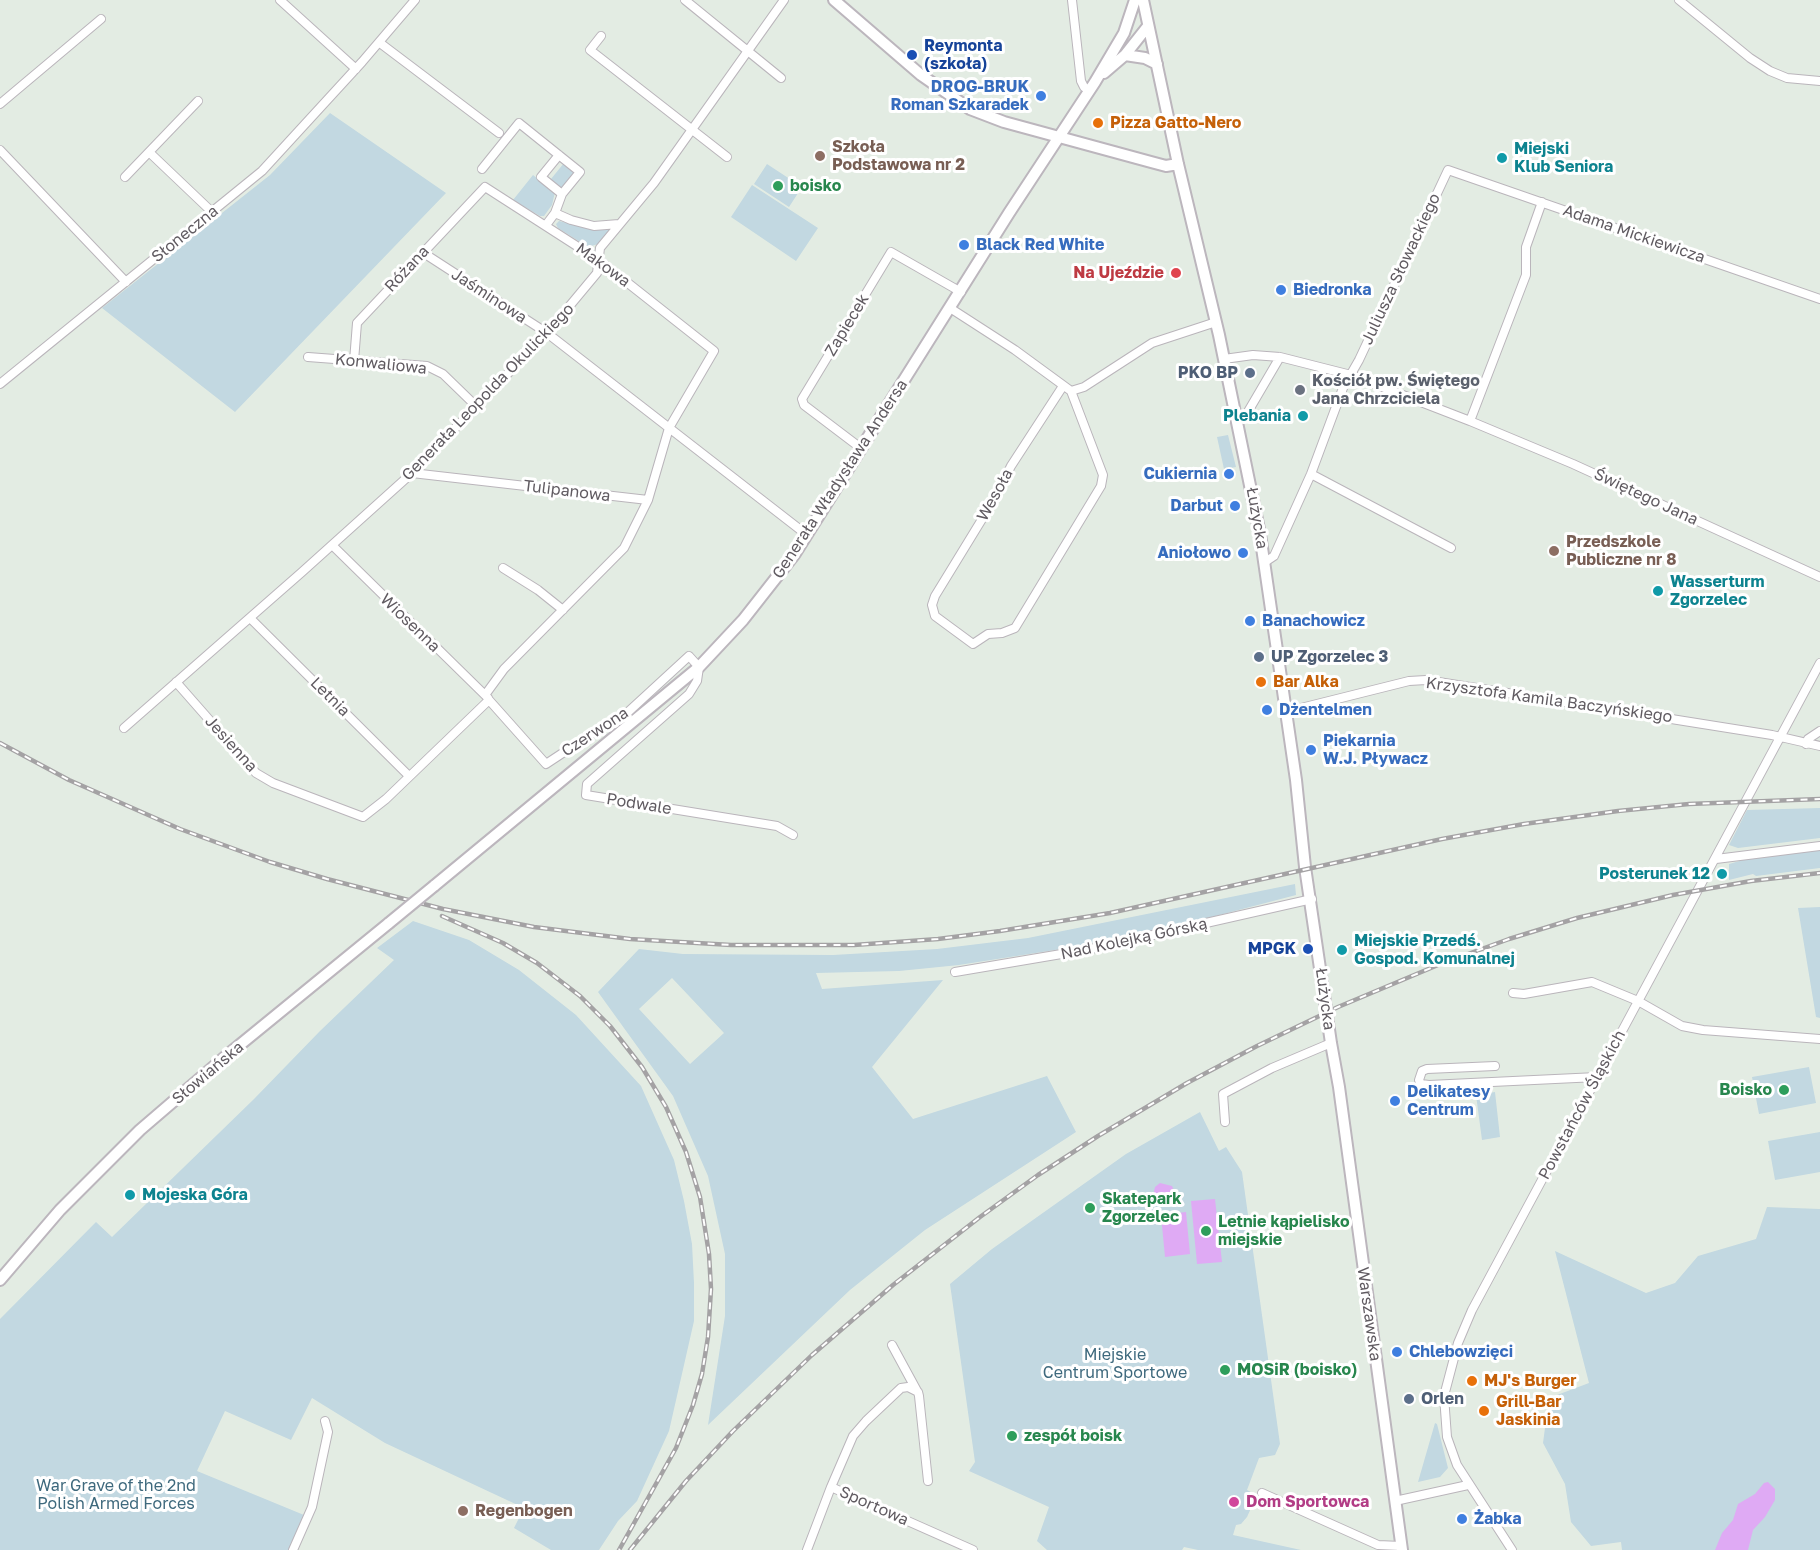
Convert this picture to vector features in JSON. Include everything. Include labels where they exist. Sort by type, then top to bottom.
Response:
[{"type":"street","points":[[280,0],[356,69]]},
{"type":"street","name":"Słoneczna","points":[[0,384],[261,171],[380,43],[415,0]]},
{"type":"street","points":[[685,0],[781,78]]},
{"type":"street","name":"Generała Leopolda Okulickiego","points":[[124,728],[412,473],[547,333],[597,273],[600,248],[654,183],[784,0]]},
{"type":"street","points":[[834,0],[921,75],[970,109],[1004,122],[1166,166],[1178,164]]},
{"type":"street","points":[[1072,0],[1081,81],[1084,87],[1092,86]]},
{"type":"street","name":"Generała Władysława Andersa","points":[[434,886],[699,667],[743,620],[794,555],[1092,86],[1122,37],[1135,0]]},
{"type":"street","name":"Łużycka","points":[[1143,0],[1178,164],[1238,418],[1265,561],[1331,1043]]},
{"type":"street","points":[[1679,0],[1750,58],[1770,71],[1787,78],[1820,81]]},
{"type":"street","points":[[0,104],[101,19]]},
{"type":"street","points":[[1122,37],[1148,26]]},
{"type":"street","name":"Generała Władysława Andersa","points":[[1092,86],[1125,55],[1148,26]]},
{"type":"street","points":[[601,36],[590,50],[727,157]]},
{"type":"street","points":[[380,43],[499,133]]},
{"type":"street","points":[[1125,55],[1144,58],[1156,64]]},
{"type":"street","points":[[125,177],[198,101]]},
{"type":"street","points":[[482,169],[519,123],[580,172],[562,194],[555,213],[546,225]]},
{"type":"street","points":[[0,150],[126,282]]},
{"type":"street","points":[[150,153],[212,212]]},
{"type":"street","points":[[559,155],[541,177],[562,194]]},
{"type":"street","name":"Adama Mickiewicza","points":[[1448,170],[1820,299]]},
{"type":"street","name":"Juliusza Słowackiego","points":[[1265,561],[1274,556],[1311,474],[1343,388],[1448,170]]},
{"type":"street","name":"Makowa","points":[[485,187],[600,261],[714,351],[669,428]]},
{"type":"street","name":"Różana","points":[[354,361],[357,323],[485,187]]},
{"type":"street","points":[[1470,420],[1526,275],[1526,247],[1542,202]]},
{"type":"street","points":[[555,213],[594,226],[619,224]]},
{"type":"street","name":"Jaśminowa","points":[[422,252],[547,333],[807,535]]},
{"type":"street","name":"Zapiecek","points":[[862,449],[804,405],[802,399],[891,252],[961,292]]},
{"type":"street","points":[[950,308],[1015,350],[1071,392],[1084,387],[1152,343],[1216,322]]},
{"type":"street","name":"Świętego Jana","points":[[1224,359],[1253,355],[1280,357],[1351,375],[1470,420],[1573,464],[1820,577]]},
{"type":"street","name":"Konwaliowa","points":[[308,357],[427,366],[443,374],[476,406]]},
{"type":"street","points":[[1238,418],[1245,415],[1280,357]]},
{"type":"street","name":"Wesoła","points":[[1063,386],[1011,466],[995,498],[935,596],[932,605],[935,616],[973,644],[988,634],[1002,633],[1015,628],[1101,486],[1103,475],[1071,392]]},
{"type":"street","points":[[409,776],[487,697],[504,669],[624,548],[648,500],[669,428]]},
{"type":"street","name":"Tulipanowa","points":[[412,473],[648,500]]},
{"type":"street","points":[[1311,474],[1451,548]]},
{"type":"street","name":"Wiosenna","points":[[332,545],[487,697]]},
{"type":"street","points":[[503,568],[538,590],[563,610]]},
{"type":"street","name":"Letnia","points":[[250,618],[409,776]]},
{"type":"street","name":"Czerwona","points":[[487,697],[546,764],[627,712],[689,656],[699,667]]},
{"type":"street","name":"Powstańców Śląskich","points":[[1512,1550],[1468,1485],[1457,1465],[1446,1434],[1444,1396],[1458,1342],[1472,1310],[1820,663]]},
{"type":"street","name":"Podwale","points":[[699,667],[697,681],[689,694],[587,784],[586,795],[777,826],[793,835]]},
{"type":"street","name":"Krzysztofa Kamila Baczyńskiego","points":[[1285,712],[1409,681],[1426,680],[1780,737],[1820,746]]},
{"type":"street","name":"Jesienna","points":[[176,682],[256,773],[273,783],[363,817],[386,799],[409,776]]},
{"type":"street","points":[[1806,744],[1808,739],[1820,731]]},
{"type":"street","points":[[1716,859],[1820,846]]},
{"type":"street","name":"Słowiańska","points":[[0,1280],[60,1210],[140,1130],[225,1057],[434,886]]},
{"type":"street","name":"Nad Kolejką Górską","points":[[955,972],[1091,950],[1311,899]]},
{"type":"street","points":[[1513,993],[1524,994],[1592,982],[1638,1001],[1682,1026],[1820,1039]]},
{"type":"street","points":[[1225,1122],[1223,1094],[1272,1068],[1331,1043]]},
{"type":"street","name":"Warszawska","points":[[1331,1043],[1339,1087],[1401,1548]]},
{"type":"street","points":[[1495,1066],[1427,1070],[1422,1071],[1419,1080],[1421,1084],[1429,1085],[1597,1077]]},
{"type":"street","points":[[892,1345],[918,1392],[928,1481]]},
{"type":"street","name":"Sportowa","points":[[918,1392],[908,1387],[901,1388],[866,1421],[853,1436],[831,1487],[973,1550]]},
{"type":"street","points":[[293,1550],[312,1507],[328,1432],[325,1421]]},
{"type":"street","points":[[1395,1500],[1468,1485]]},
{"type":"street","points":[[807,1550],[831,1487]]},
{"type":"street","points":[[1262,1493],[1378,1545],[1401,1548]]},
{"type":"green space","points":[[330,113],[446,193],[235,412],[102,308],[270,175]]},
{"type":"green space","points":[[564,163],[575,172],[563,189],[551,179]]},
{"type":"green space","name":"boisko","points":[[767,164],[802,187],[789,207],[754,184]]},
{"type":"green space","points":[[533,175],[555,192],[552,205],[544,216],[540,216],[513,200]]},
{"type":"green space","points":[[752,185],[818,228],[796,261],[731,217]]},
{"type":"green space","points":[[559,221],[591,229],[610,229],[598,244],[588,247],[558,228],[556,224]]},
{"type":"green space","points":[[1228,435],[1236,467],[1224,469],[1217,437]]},
{"type":"green space","points":[[1820,808],[1820,838],[1738,848],[1729,845],[1747,810]]},
{"type":"green space","points":[[1820,849],[1820,868],[1756,876],[1753,874],[1729,880],[1729,864],[1742,859]]},
{"type":"green space","points":[[1295,884],[1296,895],[1185,924],[1061,949],[959,965],[899,971],[816,973],[822,989],[943,980],[872,1067],[913,1119],[1047,1076],[1076,1132],[925,1230],[850,1290],[708,1425],[725,1316],[725,1254],[708,1176],[673,1096],[598,992],[639,949],[683,954],[833,955],[937,949],[1028,938]],"holes":[[[672,978],[724,1033],[690,1064],[639,1009]]]},
{"type":"green space","points":[[1820,907],[1820,1018],[1816,1017],[1798,908]]},
{"type":"green space","name":"War Grave of the 2nd Polish Armed Forces","points":[[413,921],[469,940],[519,970],[576,1015],[641,1086],[674,1160],[692,1244],[694,1321],[669,1431],[637,1501],[618,1521],[599,1550],[551,1550],[514,1528],[524,1508],[385,1443],[312,1398],[291,1440],[225,1411],[197,1471],[304,1515],[289,1550],[0,1550],[0,1319],[96,1222],[112,1237],[394,960],[377,948]]},
{"type":"green space","name":"Boisko","points":[[1809,1067],[1816,1103],[1759,1114],[1752,1077]]},
{"type":"green space","points":[[1495,1092],[1500,1137],[1482,1140],[1476,1095]]},
{"type":"green space","name":"Miejskie Centrum Sportowe","points":[[1200,1112],[1219,1151],[1226,1147],[1242,1172],[1280,1444],[1275,1455],[1259,1458],[1247,1490],[1257,1495],[1247,1517],[1241,1524],[1236,1525],[1233,1535],[1301,1550],[1198,1550],[1184,1547],[1182,1550],[1047,1550],[1037,1541],[1049,1507],[969,1471],[975,1462],[950,1284],[992,1249],[1126,1154]]},
{"type":"green space","points":[[1820,1132],[1820,1172],[1775,1180],[1768,1141]]},
{"type":"green space","points":[[1767,1207],[1820,1209],[1820,1550],[1622,1550],[1621,1542],[1591,1546],[1571,1522],[1565,1484],[1543,1443],[1549,1398],[1589,1383],[1555,1251],[1646,1293],[1675,1283],[1698,1256],[1756,1239]]},
{"type":"green space","points":[[1435,1423],[1448,1468],[1440,1477],[1418,1482]]},
{"type":"shaded area","points":[[1160,1183],[1172,1186],[1175,1193],[1173,1197],[1167,1200],[1153,1196],[1155,1187]]},
{"type":"shaded area","name":"Letnie kąpielisko miejskie","points":[[1215,1199],[1222,1262],[1197,1264],[1191,1201]]},
{"type":"shaded area","points":[[1186,1212],[1190,1254],[1165,1257],[1161,1215]]},
{"type":"shaded area","points":[[1768,1482],[1775,1489],[1775,1500],[1765,1517],[1753,1530],[1748,1550],[1715,1550],[1722,1533],[1733,1520],[1738,1504],[1755,1494],[1764,1483]]},
{"type":"railway","points":[[0,743],[69,780],[180,829],[270,862],[327,879],[443,909],[534,927],[630,939],[731,945],[854,945],[938,939],[1000,931],[1110,913],[1442,839],[1524,824],[1689,804],[1820,799]]},
{"type":"railway","points":[[630,1550],[686,1481],[733,1431],[812,1355],[893,1285],[1038,1175],[1187,1083],[1338,1007],[1438,965],[1509,939],[1577,918],[1673,895],[1751,881],[1820,873]]},
{"type":"railway","points":[[442,916],[503,943],[537,963],[580,996],[610,1026],[642,1067],[666,1107],[686,1152],[700,1197],[709,1254],[711,1289],[708,1337],[702,1374],[676,1448],[619,1550]]},
{"type":"place","name":"Reymonta (szkoła)","points":[[912,55]]},
{"type":"place","name":"DROG-BRUK Roman Szkaradek","points":[[1041,96]]},
{"type":"place","name":"Pizza Gatto-Nero","points":[[1098,123]]},
{"type":"place","name":"Szkoła Podstawowa nr 2","points":[[820,156]]},
{"type":"place","name":"Miejski Klub Seniora","points":[[1502,158]]},
{"type":"place","name":"boisko","points":[[778,186]]},
{"type":"place","name":"Black Red White","points":[[964,245]]},
{"type":"place","name":"Na Ujeździe","points":[[1176,273]]},
{"type":"place","name":"Biedronka","points":[[1281,290]]},
{"type":"place","name":"PKO BP","points":[[1250,373]]},
{"type":"place","name":"Kościół pw. Świętego Jana Chrzciciela","points":[[1300,390]]},
{"type":"place","name":"Plebania","points":[[1303,416]]},
{"type":"place","name":"Cukiernia","points":[[1229,474]]},
{"type":"place","name":"Darbut","points":[[1235,506]]},
{"type":"place","name":"Przedszkole Publiczne nr 8","points":[[1554,551]]},
{"type":"place","name":"Aniołowo","points":[[1243,553]]},
{"type":"place","name":"Wasserturm Zgorzelec","points":[[1658,591]]},
{"type":"place","name":"Banachowicz","points":[[1250,621]]},
{"type":"place","name":"UP Zgorzelec 3","points":[[1259,657]]},
{"type":"place","name":"Bar Alka","points":[[1261,682]]},
{"type":"place","name":"Dżentelmen","points":[[1267,710]]},
{"type":"place","name":"Piekarnia W.J. Pływacz","points":[[1311,750]]},
{"type":"place","name":"Posterunek 12","points":[[1722,874]]},
{"type":"place","name":"MPGK","points":[[1308,949]]},
{"type":"place","name":"Miejskie Przedś. Gospod. Komunalnej","points":[[1342,950]]},
{"type":"place","name":"Boisko","points":[[1784,1090]]},
{"type":"place","name":"Delikatesy Centrum","points":[[1395,1101]]},
{"type":"place","name":"Mojeska Góra","points":[[130,1195]]},
{"type":"place","name":"Skatepark Zgorzelec","points":[[1090,1208]]},
{"type":"place","name":"Letnie kąpielisko miejskie","points":[[1206,1231]]},
{"type":"place","name":"Chlebowzięci","points":[[1397,1352]]},
{"type":"place","name":"MOSiR (boisko)","points":[[1225,1370]]},
{"type":"place","name":"MJ's Burger","points":[[1472,1381]]},
{"type":"place","name":"Orlen","points":[[1409,1399]]},
{"type":"place","name":"Grill-Bar Jaskinia","points":[[1484,1411]]},
{"type":"place","name":"zespół boisk","points":[[1012,1436]]},
{"type":"place","name":"Dom Sportowca","points":[[1234,1502]]},
{"type":"place","name":"Regenbogen","points":[[463,1511]]},
{"type":"place","name":"Żabka","points":[[1462,1519]]}]
